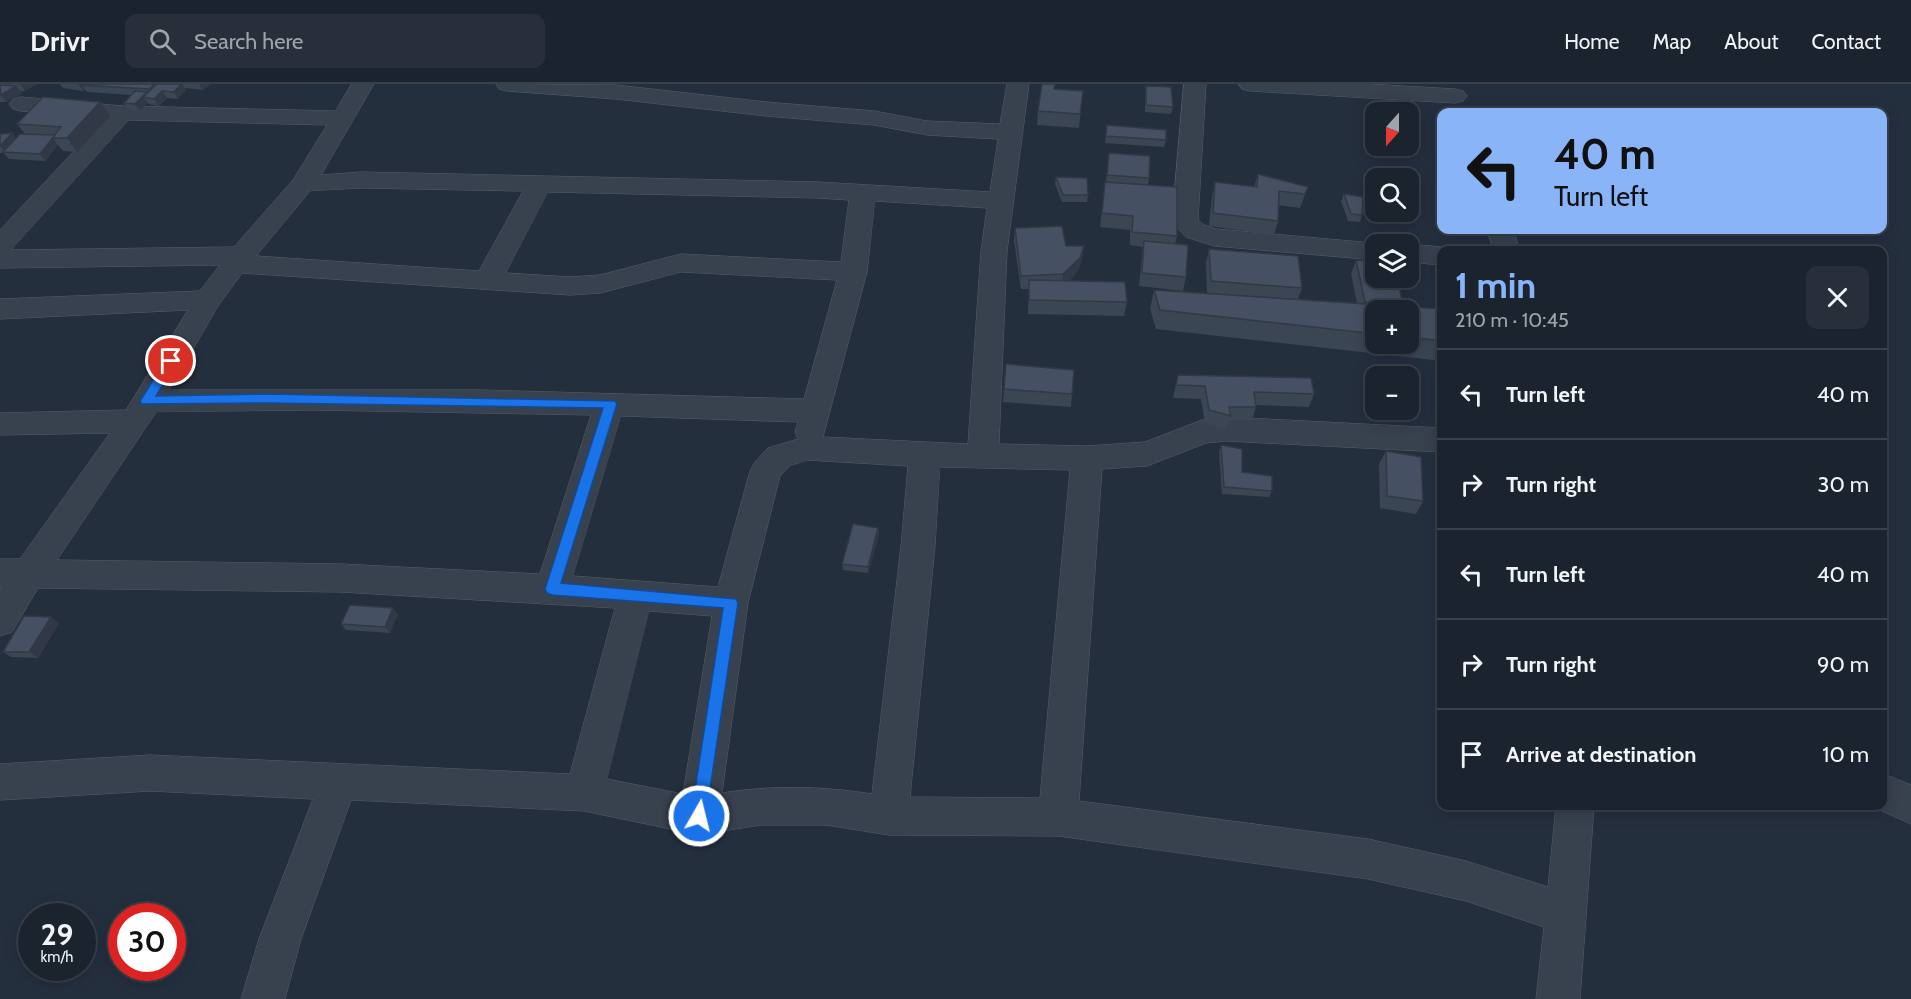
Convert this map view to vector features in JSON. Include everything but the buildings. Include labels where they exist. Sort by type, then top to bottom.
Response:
[{"type":"street","points":[[0,115],[52,84]]},
{"type":"street","points":[[0,621],[15,573],[141,411],[208,300],[303,184],[363,84]]},
{"type":"street","points":[[507,84],[604,90],[766,109],[874,118],[953,130],[1012,132]]},
{"type":"street","points":[[983,456],[994,251],[1018,84]]},
{"type":"street","points":[[1195,84],[1185,222],[1195,231],[1214,237],[1365,250]]},
{"type":"street","points":[[1250,84],[1457,97]]},
{"type":"street","points":[[21,104],[123,113],[343,118]]},
{"type":"street","points":[[0,246],[123,113]]},
{"type":"street","points":[[303,184],[361,180],[539,184],[863,193],[1001,201]]},
{"type":"street","points":[[488,280],[539,184]]},
{"type":"street","points":[[806,448],[814,411],[854,272],[863,193]]},
{"type":"street","points":[[1419,255],[1437,256]]},
{"type":"street","points":[[0,259],[239,260],[570,285],[600,284],[681,263],[854,272]]},
{"type":"street","points":[[0,309],[208,300]]},
{"type":"street","points":[[0,424],[268,398],[610,404],[814,411]]},
{"type":"street","points":[[552,589],[610,404]]},
{"type":"street","points":[[699,816],[731,603],[766,471],[779,456],[806,448],[925,455],[1087,458],[1147,454],[1202,432],[1226,429],[1437,440]]},
{"type":"street","points":[[889,816],[915,582],[925,455]]},
{"type":"street","points":[[1058,817],[1087,458]]},
{"type":"street","points":[[15,573],[340,578],[552,589],[731,603]]},
{"type":"street","points":[[584,793],[636,596]]},
{"type":"street","points":[[0,782],[150,773],[584,793],[699,816],[760,806],[826,806],[889,816],[1058,817],[1368,859],[1466,881],[1567,914]]},
{"type":"street","points":[[263,999],[280,939],[339,780]]},
{"type":"street","points":[[1887,793],[1911,805]]},
{"type":"street","points":[[1558,999],[1575,810]]},
{"type":"route","points":[[171,361],[147,401],[268,398],[610,404],[552,589],[731,603],[717,684],[699,816]]}]
